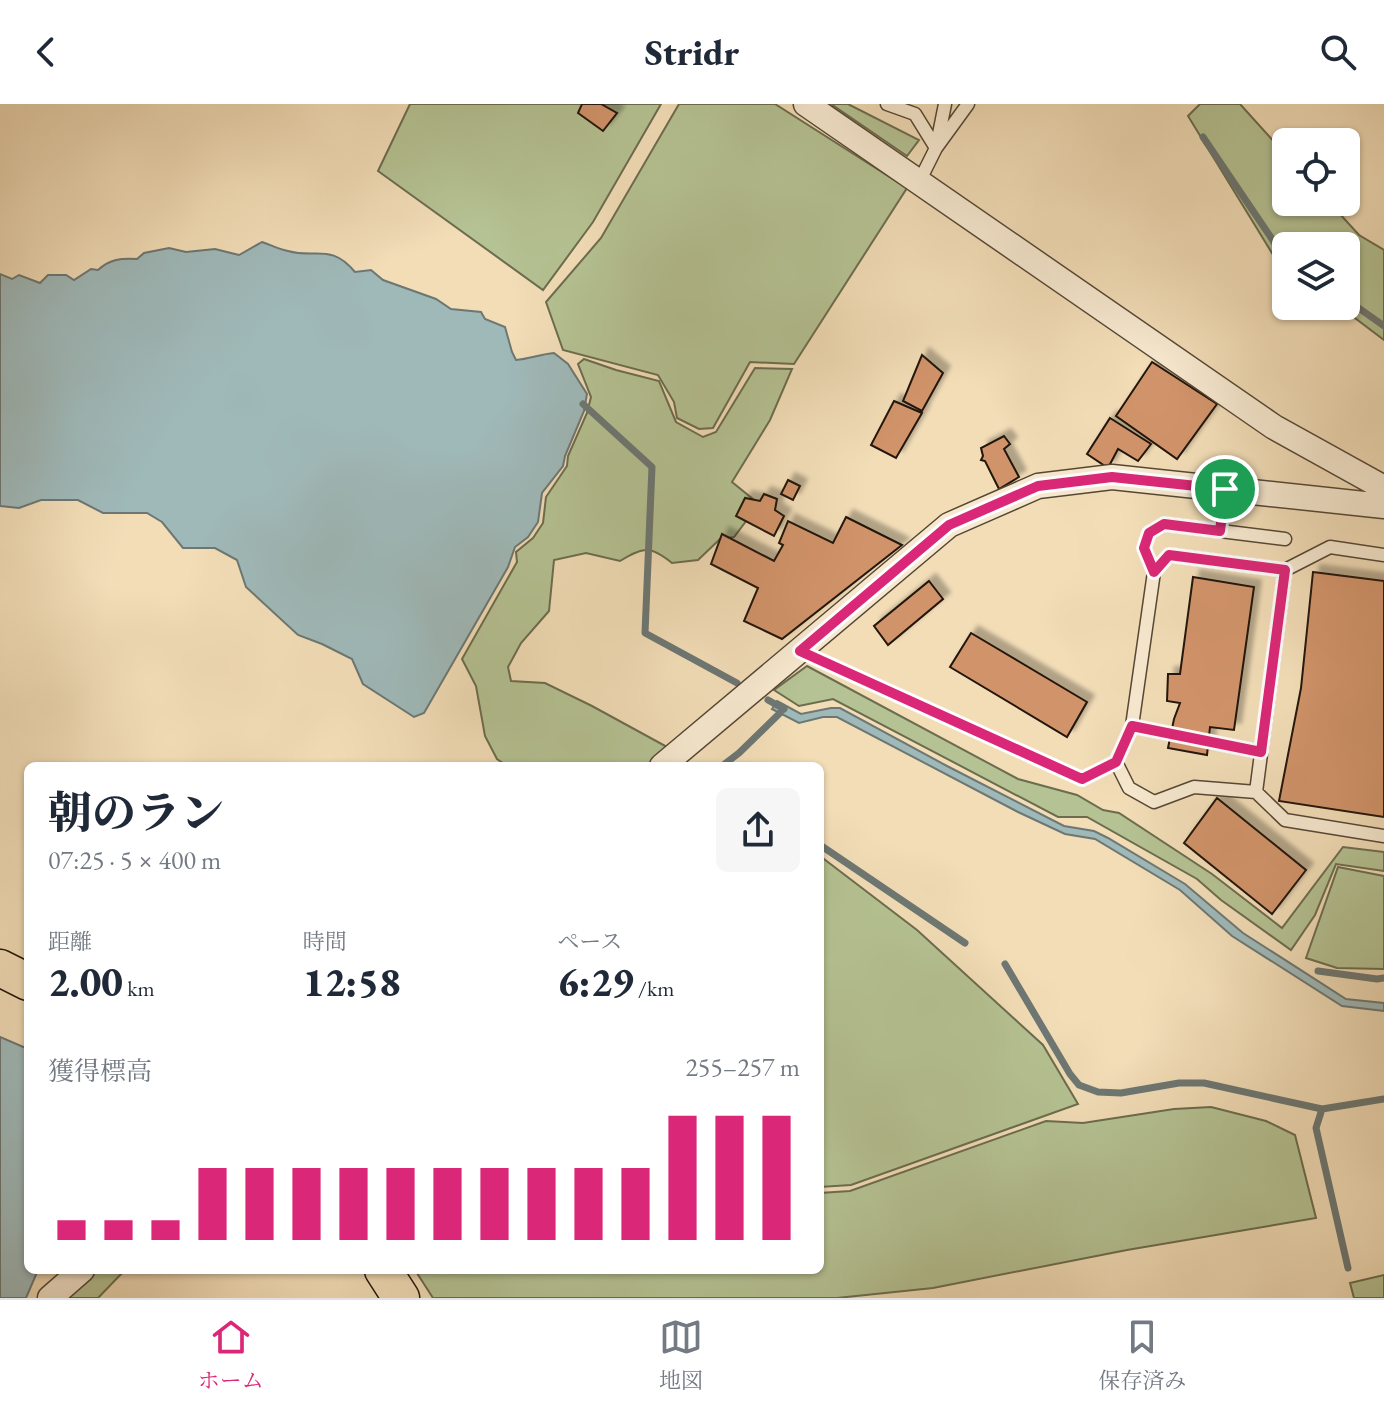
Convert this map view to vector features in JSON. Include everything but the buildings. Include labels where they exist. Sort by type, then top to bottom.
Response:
[{"type":"main road","points":[[0,968],[24,980]]},
{"type":"main road","points":[[386,1274],[401,1298]]},
{"type":"street","points":[[806,104],[1274,427],[1384,488]]},
{"type":"street","points":[[667,762],[949,525],[1038,486],[1112,477],[1384,506]]},
{"type":"street","points":[[50,1298],[77,1274]]},
{"type":"lane","points":[[887,104],[917,109],[936,148]]},
{"type":"lane","points":[[936,148],[945,104]]},
{"type":"lane","points":[[919,182],[936,148],[968,104]]},
{"type":"lane","points":[[1220,531],[1225,489]]},
{"type":"lane","points":[[800,651],[1082,779],[1116,762],[1132,726],[1154,572],[1144,548],[1149,533],[1164,524],[1285,539]]},
{"type":"lane","points":[[1154,572],[1169,555],[1285,570],[1330,547],[1384,555]]},
{"type":"lane","points":[[1256,792],[1285,570]]},
{"type":"lane","points":[[1132,726],[1261,752]]},
{"type":"lane","points":[[1116,762],[1129,788],[1154,802],[1194,787],[1256,792],[1285,820],[1384,836]]},
{"type":"green space","points":[[410,104],[661,104],[593,222],[543,290],[378,171]]},
{"type":"green space","points":[[679,104],[775,104],[907,188],[794,364],[750,362],[713,428],[699,429],[677,418],[674,402],[658,375],[563,350],[546,302],[601,238]]},
{"type":"green space","points":[[831,104],[848,104],[919,140],[907,156]]},
{"type":"green space","points":[[1200,104],[1240,104],[1272,139],[1272,216],[1342,216],[1356,232],[1272,232],[1272,253],[1188,116]]},
{"type":"green space","points":[[1360,236],[1384,250],[1384,340],[1358,320],[1360,320]]},
{"type":"green space","points":[[584,359],[659,381],[676,422],[703,437],[716,432],[755,368],[792,369],[770,420],[732,482],[759,504],[734,537],[720,539],[698,560],[672,563],[658,553],[646,550],[620,561],[586,553],[554,560],[549,611],[521,643],[508,667],[511,681],[545,683],[669,748],[653,762],[501,762],[485,736],[476,686],[462,659],[517,562],[516,552],[533,538],[543,523],[546,497],[567,466],[591,397],[578,364]]},
{"type":"green space","points":[[807,666],[1018,779],[1077,795],[1103,810],[1119,813],[1212,874],[1282,928],[1343,847],[1384,852],[1384,871],[1336,864],[1315,915],[1291,950],[1197,879],[1087,817],[1058,817],[833,699],[799,706],[774,690]]},
{"type":"green space","points":[[824,859],[917,930],[1043,1045],[1078,1104],[851,1185],[824,1187]]},
{"type":"green space","points":[[1338,867],[1384,876],[1384,969],[1337,968],[1306,958]]},
{"type":"green space","points":[[1211,1107],[1266,1121],[1295,1135],[1316,1218],[1127,1250],[933,1288],[837,1298],[433,1298],[418,1274],[824,1274],[824,1193],[850,1191],[1046,1121],[1083,1123],[1174,1109]]},
{"type":"green space","points":[[89,1274],[121,1274],[98,1298],[61,1298]]},
{"type":"green space","points":[[1384,1275],[1384,1298],[1354,1298],[1350,1283]]},
{"type":"water","points":[[262,242],[298,253],[331,255],[355,272],[371,270],[383,280],[436,299],[451,309],[481,312],[485,319],[505,327],[516,360],[554,353],[568,364],[587,394],[584,411],[563,466],[542,493],[538,522],[528,537],[515,547],[508,567],[424,713],[414,717],[363,684],[352,659],[298,635],[246,587],[237,560],[215,548],[183,548],[162,522],[147,513],[103,513],[78,500],[41,500],[19,508],[0,506],[0,274],[12,279],[19,275],[40,283],[48,275],[66,275],[74,280],[91,269],[98,270],[116,260],[137,259],[144,253],[169,248],[186,252],[215,249],[239,255]]},
{"type":"water","points":[[777,701],[801,714],[840,708],[1064,826],[1094,831],[1108,838],[1185,884],[1243,933],[1346,999],[1384,1003],[1384,1011],[1342,1006],[1232,936],[1180,890],[1095,839],[1065,834],[1018,812],[837,717],[799,723],[772,709]]},
{"type":"water","points":[[0,1037],[24,1047],[24,1274],[36,1274],[26,1298],[0,1298]]},
{"type":"waterway","points":[[1203,137],[1272,239]]},
{"type":"waterway","points":[[1360,309],[1384,326]]},
{"type":"waterway","points":[[583,404],[652,467],[645,633],[737,683]]},
{"type":"waterway","points":[[768,700],[784,709]]},
{"type":"waterway","points":[[727,762],[780,713]]},
{"type":"waterway","points":[[824,848],[965,943]]},
{"type":"waterway","points":[[1005,964],[1070,1074],[1079,1085],[1098,1092],[1121,1093],[1179,1083],[1204,1083],[1322,1109],[1384,1099]]},
{"type":"waterway","points":[[1318,971],[1384,978]]},
{"type":"waterway","points":[[1322,1109],[1316,1128],[1348,1268]]},
{"type":"route","points":[[1112,477],[1225,489],[1220,531],[1164,524],[1149,533],[1144,548],[1154,572],[1169,555],[1285,570],[1261,752],[1132,726],[1116,762],[1082,779],[800,651],[949,525],[1038,486],[1112,477]]}]
